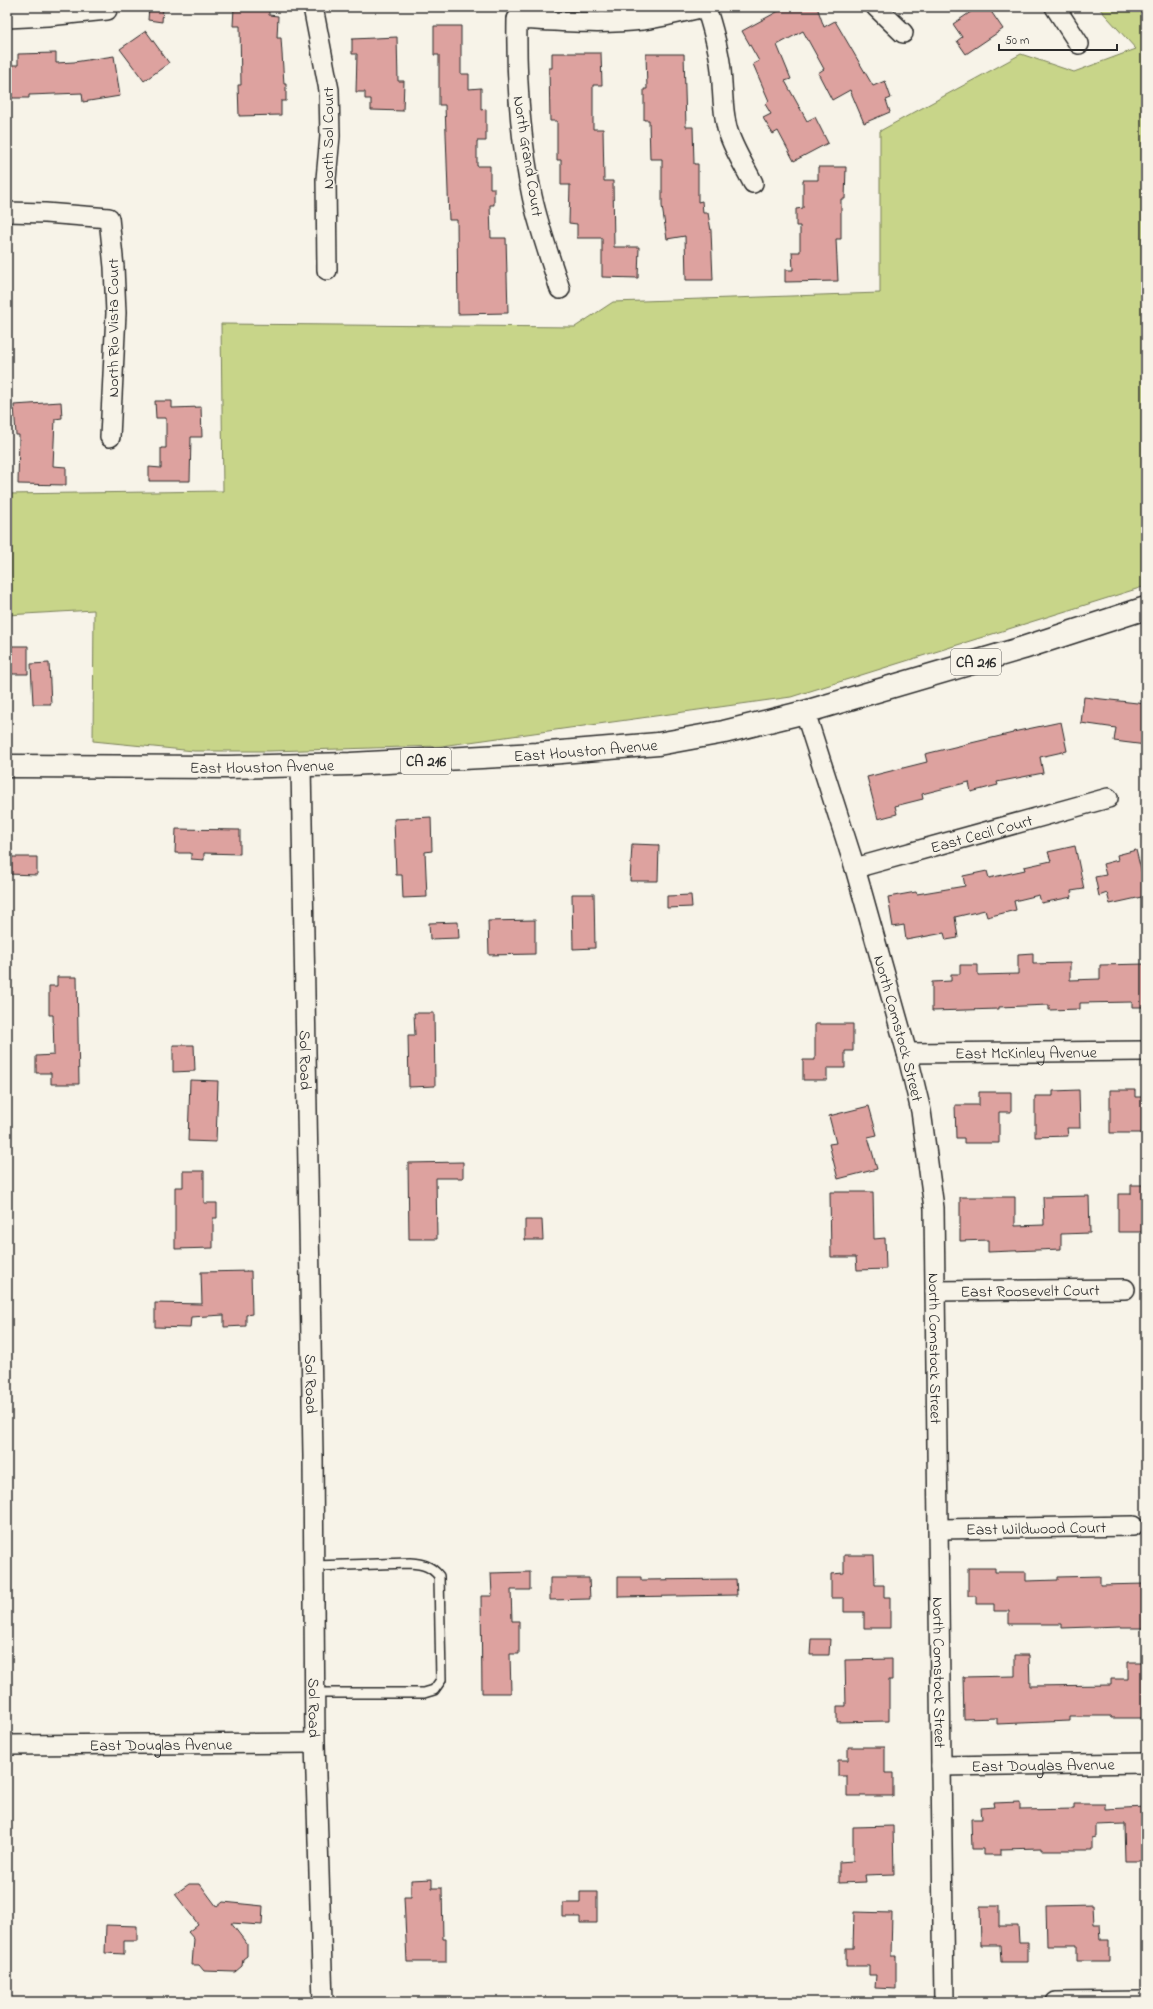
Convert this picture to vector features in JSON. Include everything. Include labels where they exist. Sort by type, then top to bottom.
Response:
[{"type":"main road","name":"East Houston Avenue","points":[[7,766],[228,767],[300,765],[451,759],[624,748],[706,736],[805,712],[1023,648],[1146,608]]},
{"type":"street","name":"North Sol Court","points":[[313,7],[328,90],[330,136],[326,179],[327,270]]},
{"type":"street","name":"North Grand Court","points":[[560,289],[541,232],[532,196],[525,154],[516,61],[517,19],[583,23],[640,20],[705,7]]},
{"type":"street","points":[[705,7],[720,63],[723,107],[727,129],[736,151],[753,183]]},
{"type":"street","points":[[876,7],[903,33]]},
{"type":"street","points":[[1055,7],[1079,44]]},
{"type":"street","points":[[7,18],[48,16],[108,8]]},
{"type":"street","name":"North Rio Vista Court","points":[[7,212],[45,213],[109,218],[114,267],[116,313],[110,437]]},
{"type":"street","name":"North Comstock Street","points":[[805,712],[855,868],[907,1053],[921,1111],[930,1166],[934,1208],[944,2002]]},
{"type":"street","name":"Sol Road","points":[[300,765],[314,1566],[315,1744],[323,2002]]},
{"type":"street","name":"East Cecil Court","points":[[855,868],[1108,798]]},
{"type":"street","name":"East McKinley Avenue","points":[[907,1053],[1146,1051]]},
{"type":"street","name":"East Roosevelt Court","points":[[935,1290],[1125,1289]]},
{"type":"street","name":"East Wildwood Court","points":[[939,1529],[1133,1526]]},
{"type":"street","name":"East Douglas Avenue","points":[[7,1745],[315,1744]]},
{"type":"street","name":"East Douglas Avenue","points":[[941,1766],[1146,1763]]},
{"type":"street","points":[[1055,2002],[1145,2001]]},
{"type":"lane","points":[[314,1566],[410,1562],[424,1564],[433,1569],[439,1576],[440,1672],[440,1680],[434,1690],[424,1693],[315,1693]]},
{"type":"green space","points":[[1098,7],[1146,7],[1146,586],[791,697],[441,746],[270,751],[194,751],[93,741],[94,610],[7,615],[7,494],[223,491],[221,324],[575,327],[613,302],[880,293],[880,131],[1021,54],[1074,72],[1136,49]]},
{"type":"building","points":[[149,7],[163,7],[162,22],[148,20]]},
{"type":"building","points":[[234,7],[269,7],[269,15],[278,16],[277,38],[281,38],[284,84],[286,84],[286,101],[281,101],[281,115],[239,116],[238,85],[241,85],[240,26],[233,26]]},
{"type":"building","points":[[786,7],[817,7],[824,27],[835,21],[873,86],[885,81],[891,98],[886,100],[890,112],[864,123],[850,90],[832,100],[818,73],[824,69],[803,31],[777,45],[791,79],[785,81],[807,121],[815,117],[828,143],[794,161],[778,131],[773,134],[763,118],[771,114],[765,104],[769,101],[753,64],[759,61],[742,31]]},
{"type":"building","points":[[978,7],[988,7],[1003,29],[966,54],[957,41],[962,37],[953,24]]},
{"type":"building","points":[[434,26],[461,26],[461,74],[469,74],[469,89],[481,88],[481,110],[486,109],[486,141],[477,141],[477,166],[490,166],[490,188],[494,188],[494,205],[490,205],[491,238],[506,238],[508,313],[458,314],[457,220],[449,220],[445,105],[439,105],[439,55],[434,55]]},
{"type":"building","points":[[146,31],[169,63],[144,81],[120,49]]},
{"type":"building","points":[[397,37],[398,81],[404,81],[403,111],[371,110],[371,99],[365,99],[365,92],[356,92],[357,54],[352,54],[352,39]]},
{"type":"building","points":[[56,53],[56,63],[114,56],[120,96],[83,102],[82,93],[29,95],[29,98],[7,98],[7,65],[18,65],[18,54]]},
{"type":"building","points":[[552,53],[601,53],[602,85],[593,85],[593,129],[603,129],[604,181],[613,181],[614,247],[639,247],[638,278],[602,277],[602,238],[577,238],[577,224],[569,223],[570,185],[561,185],[561,160],[557,160],[557,121],[550,121],[549,68],[552,68]]},
{"type":"building","points":[[646,54],[684,54],[686,127],[693,127],[694,164],[698,164],[698,202],[702,201],[703,213],[708,213],[711,231],[713,280],[686,280],[685,236],[667,239],[662,206],[662,159],[650,159],[649,120],[644,120],[644,89],[647,89]]},
{"type":"building","points":[[818,167],[846,167],[845,199],[841,199],[841,239],[836,239],[838,281],[785,282],[785,270],[793,270],[792,252],[800,252],[800,226],[796,226],[796,209],[803,208],[803,180],[818,180]]},
{"type":"building","points":[[155,401],[172,401],[172,408],[201,407],[202,437],[191,437],[190,481],[149,481],[149,467],[161,468],[161,448],[166,448],[166,418],[156,418]]},
{"type":"building","points":[[61,402],[62,418],[55,419],[53,466],[66,467],[66,485],[18,484],[19,435],[16,435],[14,405]]},
{"type":"building","points":[[7,646],[28,646],[28,674],[7,674]]},
{"type":"building","points":[[49,663],[51,704],[33,704],[31,664]]},
{"type":"building","points":[[1084,697],[1146,704],[1146,745],[1114,741],[1116,728],[1081,723]]},
{"type":"building","points":[[1061,722],[1067,751],[1040,757],[1043,773],[997,782],[998,785],[971,792],[969,782],[922,794],[923,799],[895,806],[897,814],[878,819],[867,777],[927,762],[925,754],[1013,732]]},
{"type":"building","points":[[431,817],[432,851],[425,852],[427,897],[403,898],[402,875],[396,875],[394,819]]},
{"type":"building","points":[[176,829],[240,830],[240,854],[204,853],[204,860],[191,859],[191,853],[175,853]]},
{"type":"building","points":[[632,844],[659,845],[658,881],[630,881]]},
{"type":"building","points":[[1075,846],[1084,889],[1071,891],[1072,897],[1041,903],[1039,895],[1014,901],[1016,910],[987,917],[985,910],[955,917],[958,938],[946,940],[944,933],[906,940],[904,925],[893,927],[888,897],[965,886],[963,876],[987,871],[989,878],[1025,870],[1024,867],[1051,861],[1048,852]]},
{"type":"building","points":[[1136,850],[1142,874],[1146,873],[1146,896],[1110,904],[1107,893],[1099,896],[1095,877],[1106,875],[1103,864],[1118,860],[1117,855]]},
{"type":"building","points":[[7,857],[37,857],[37,875],[7,874]]},
{"type":"building","points":[[572,894],[594,894],[595,948],[573,949]]},
{"type":"building","points":[[691,895],[692,907],[667,908],[667,896]]},
{"type":"building","points":[[535,920],[535,954],[489,955],[488,921]]},
{"type":"building","points":[[458,922],[459,938],[430,939],[429,923]]},
{"type":"building","points":[[1033,953],[1033,964],[1070,963],[1070,980],[1100,979],[1100,965],[1146,964],[1146,1007],[1132,1007],[1132,1002],[1080,1003],[1080,1009],[1049,1010],[1049,1005],[999,1007],[999,1009],[932,1011],[932,982],[951,981],[951,974],[960,974],[960,965],[978,965],[978,975],[1018,974],[1018,954]]},
{"type":"building","points":[[57,977],[77,977],[79,1084],[51,1084],[51,1073],[36,1073],[36,1056],[54,1055],[53,1015],[49,1015],[49,986],[57,986]]},
{"type":"building","points":[[414,1013],[434,1013],[435,1086],[409,1087],[408,1035],[415,1035]]},
{"type":"building","points":[[815,1024],[853,1024],[853,1051],[845,1051],[845,1068],[827,1068],[827,1080],[803,1080],[803,1060],[815,1060]]},
{"type":"building","points":[[173,1045],[194,1045],[195,1071],[173,1072]]},
{"type":"building","points":[[190,1080],[218,1081],[216,1142],[188,1141]]},
{"type":"building","points":[[1079,1090],[1080,1128],[1067,1128],[1068,1136],[1035,1137],[1035,1096],[1053,1096],[1053,1091]]},
{"type":"building","points":[[1110,1090],[1135,1090],[1135,1097],[1146,1097],[1146,1133],[1110,1133]]},
{"type":"building","points":[[979,1092],[1011,1092],[1011,1112],[999,1112],[999,1143],[964,1143],[964,1138],[956,1138],[955,1105],[979,1105]]},
{"type":"building","points":[[869,1106],[877,1135],[868,1137],[877,1169],[838,1179],[829,1144],[836,1143],[829,1116]]},
{"type":"building","points":[[463,1162],[463,1178],[436,1178],[437,1239],[409,1239],[408,1163]]},
{"type":"building","points":[[183,1171],[204,1171],[204,1203],[217,1203],[217,1218],[213,1218],[213,1248],[175,1249],[175,1187],[183,1187]]},
{"type":"building","points":[[1131,1185],[1146,1185],[1146,1232],[1118,1232],[1118,1194],[1131,1194]]},
{"type":"building","points":[[830,1192],[873,1192],[874,1239],[885,1238],[886,1269],[857,1270],[856,1257],[831,1257]]},
{"type":"building","points":[[1089,1196],[1090,1233],[1061,1234],[1061,1249],[988,1252],[988,1240],[960,1241],[960,1197],[1015,1197],[1015,1226],[1044,1225],[1043,1197]]},
{"type":"building","points":[[525,1220],[542,1220],[543,1240],[525,1240]]},
{"type":"building","points":[[251,1271],[252,1314],[246,1315],[246,1326],[224,1327],[224,1315],[191,1317],[190,1328],[155,1327],[155,1303],[202,1304],[201,1272]]},
{"type":"building","points":[[844,1555],[874,1555],[875,1585],[884,1585],[884,1597],[890,1597],[890,1628],[864,1628],[864,1612],[844,1612],[844,1598],[831,1598],[831,1574],[844,1573]]},
{"type":"building","points":[[968,1568],[995,1568],[995,1572],[1026,1572],[1026,1581],[1058,1580],[1058,1577],[1100,1576],[1100,1585],[1146,1584],[1146,1628],[1121,1628],[1121,1626],[1062,1628],[1062,1624],[1009,1624],[1009,1611],[994,1611],[994,1604],[976,1604],[976,1596],[968,1596]]},
{"type":"building","points":[[530,1572],[530,1590],[511,1590],[512,1621],[519,1621],[519,1654],[510,1654],[511,1693],[482,1693],[481,1596],[492,1596],[491,1573]]},
{"type":"building","points":[[618,1577],[641,1577],[641,1580],[736,1579],[737,1595],[618,1597]]},
{"type":"building","points":[[550,1578],[589,1578],[590,1599],[550,1600]]},
{"type":"building","points":[[811,1639],[830,1639],[829,1655],[810,1655]]},
{"type":"building","points":[[1015,1655],[1029,1655],[1030,1686],[1111,1685],[1111,1679],[1128,1679],[1128,1662],[1146,1662],[1146,1718],[1070,1716],[1070,1721],[997,1724],[997,1718],[964,1719],[963,1677],[1015,1676]]},
{"type":"building","points":[[892,1659],[892,1680],[889,1680],[889,1721],[837,1722],[837,1706],[846,1706],[845,1660]]},
{"type":"building","points":[[848,1747],[885,1747],[885,1773],[893,1773],[893,1796],[847,1796],[847,1776],[838,1776],[838,1760],[848,1760]]},
{"type":"building","points":[[1020,1802],[1020,1810],[1074,1809],[1074,1804],[1105,1804],[1105,1809],[1146,1807],[1146,1861],[1125,1861],[1124,1824],[1096,1825],[1096,1837],[1092,1838],[1092,1850],[1041,1850],[1041,1848],[1001,1849],[1001,1855],[983,1855],[983,1849],[972,1849],[971,1819],[982,1819],[981,1808],[994,1807],[993,1803]]},
{"type":"building","points":[[893,1826],[894,1874],[865,1875],[866,1882],[839,1883],[839,1862],[853,1861],[853,1827]]},
{"type":"building","points":[[432,1879],[432,1888],[442,1888],[443,1939],[446,1939],[446,1962],[407,1962],[404,1897],[411,1897],[411,1880]]},
{"type":"building","points":[[189,1884],[200,1884],[217,1907],[223,1902],[263,1906],[262,1925],[231,1923],[247,1944],[247,1956],[243,1959],[242,1966],[235,1972],[204,1971],[199,1965],[192,1965],[194,1939],[188,1932],[198,1924],[175,1894]]},
{"type":"building","points":[[580,1892],[597,1892],[597,1923],[580,1923],[580,1917],[563,1917],[563,1903],[580,1903]]},
{"type":"building","points":[[1093,1905],[1094,1924],[1100,1924],[1101,1940],[1109,1940],[1109,1961],[1077,1961],[1077,1945],[1047,1945],[1046,1906]]},
{"type":"building","points":[[980,1906],[999,1906],[999,1926],[1018,1926],[1019,1942],[1028,1942],[1028,1962],[1001,1962],[1000,1945],[981,1945]]},
{"type":"building","points":[[854,1912],[892,1913],[891,1956],[896,1956],[896,1989],[875,1988],[876,1975],[869,1975],[869,1966],[846,1966],[846,1948],[853,1948]]},
{"type":"building","points":[[106,1925],[137,1926],[137,1941],[124,1941],[124,1954],[105,1953]]}]
